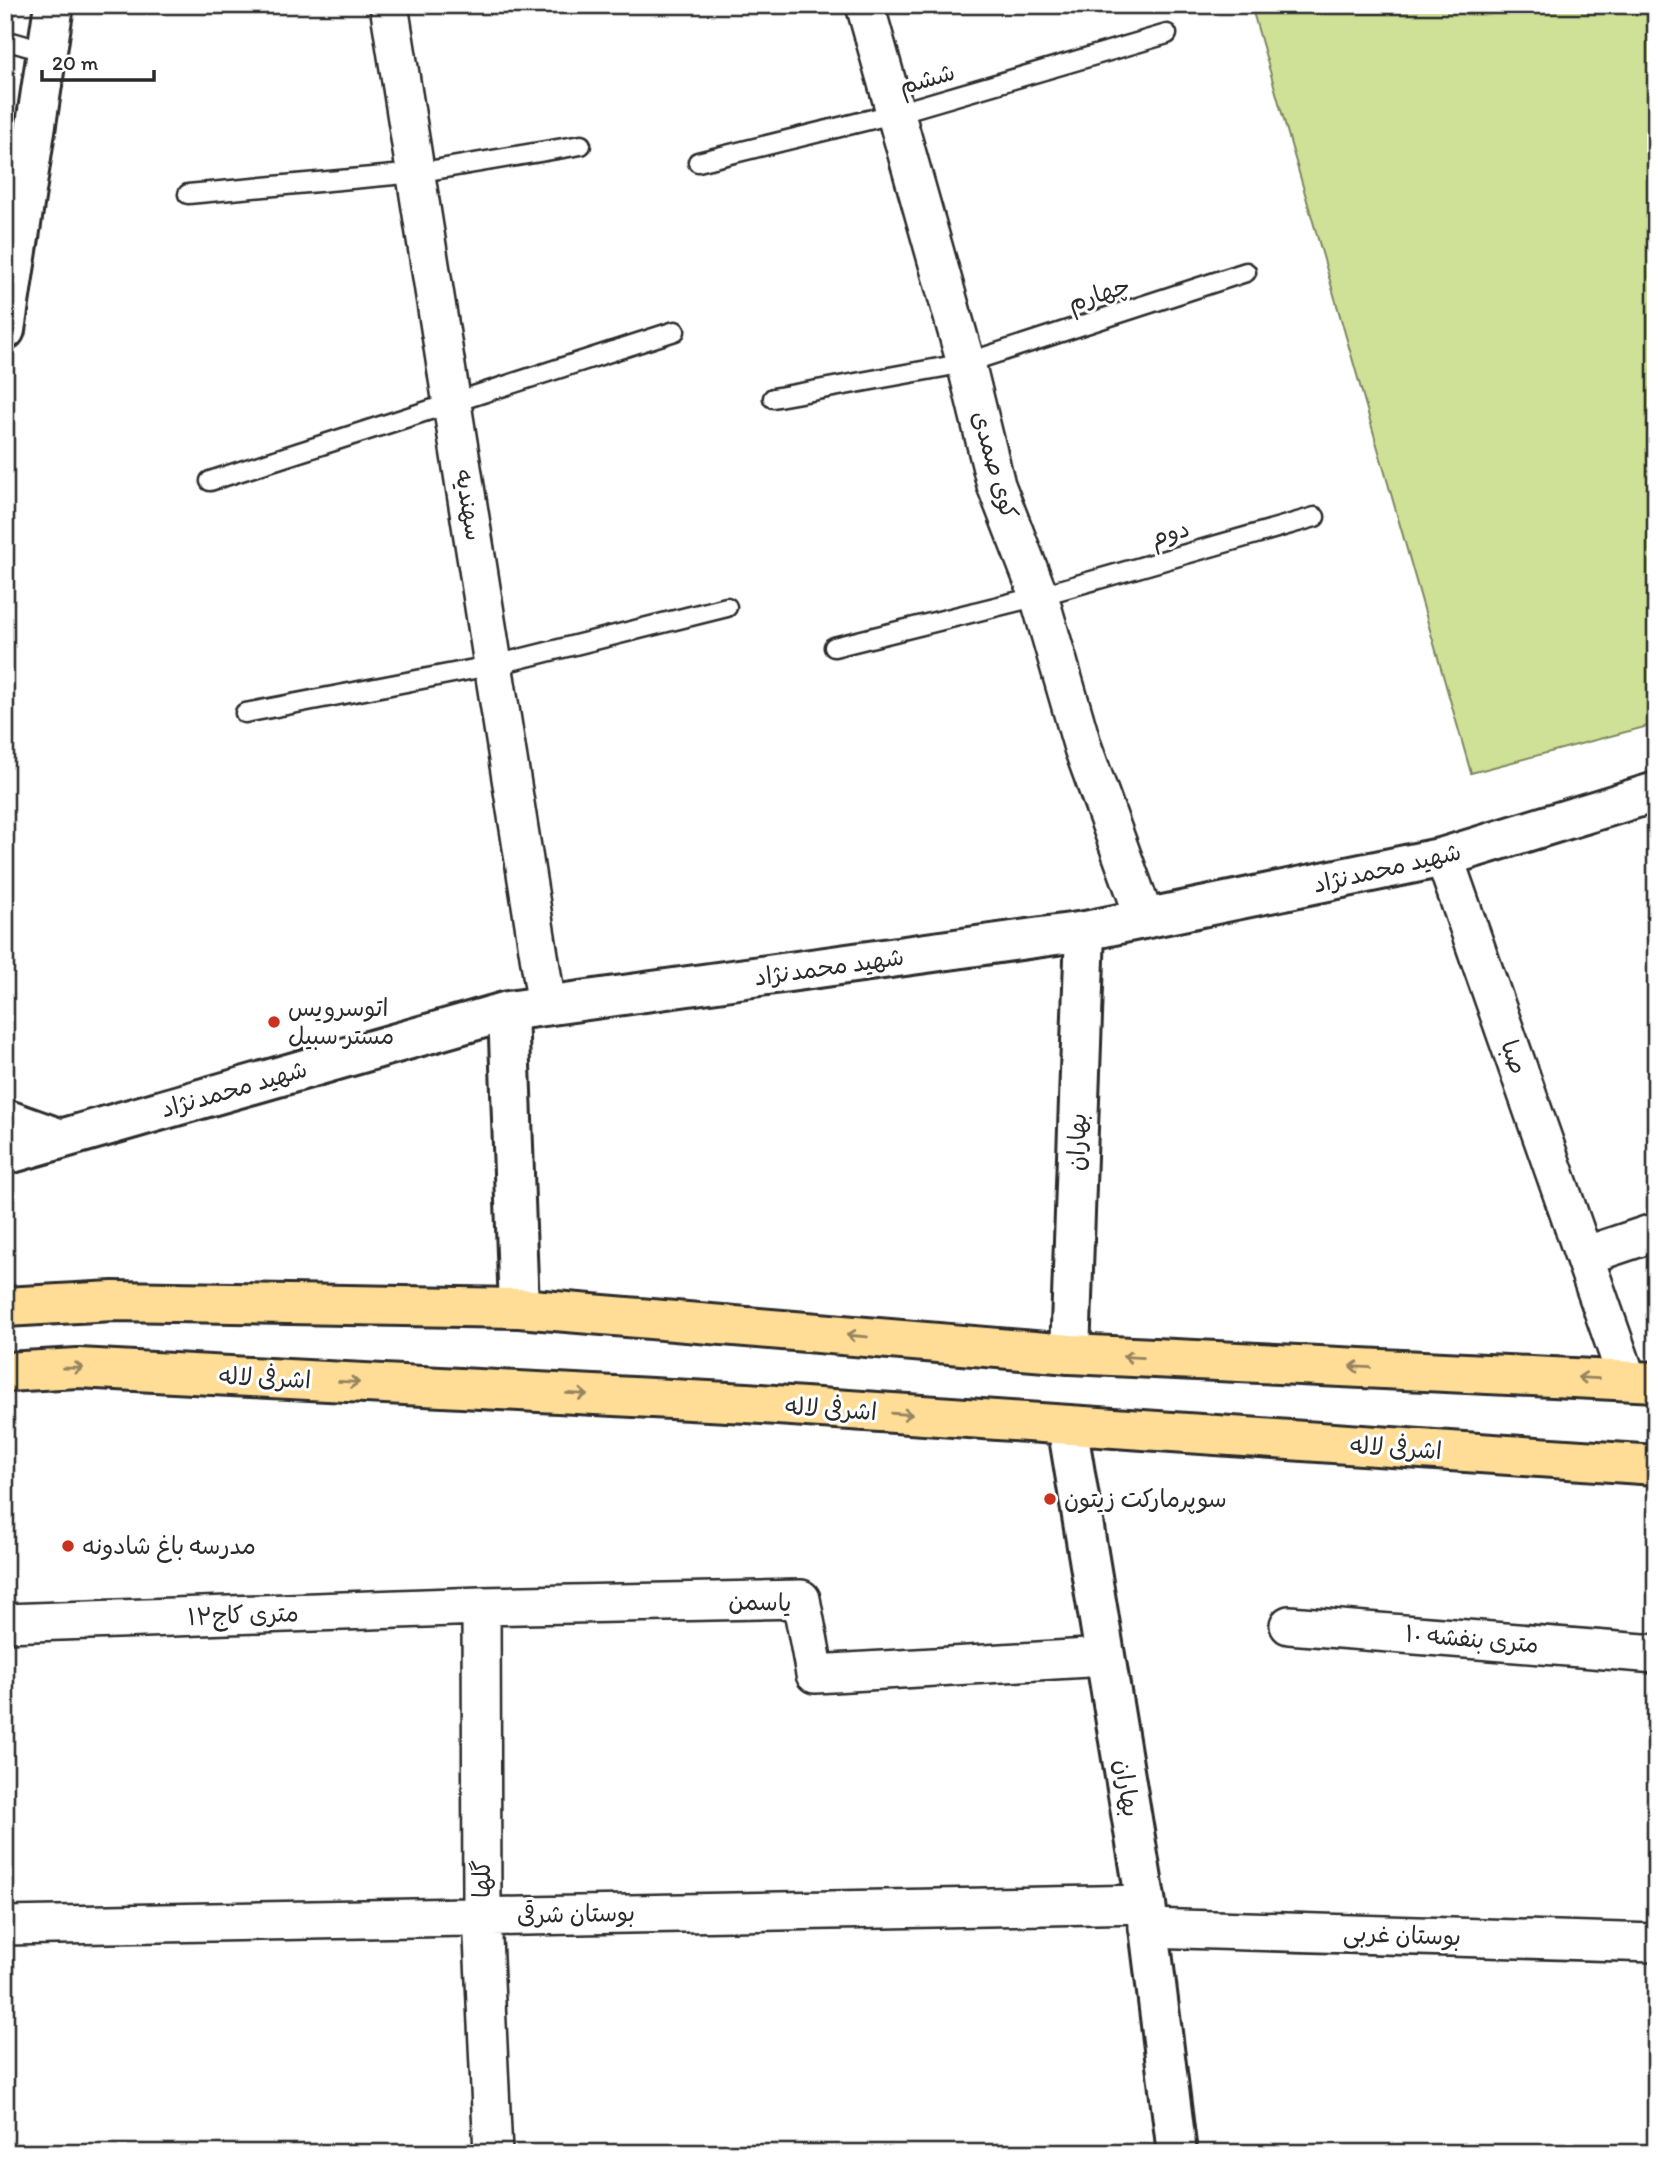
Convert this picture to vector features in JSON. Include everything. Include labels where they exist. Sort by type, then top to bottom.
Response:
[{"type":"main road","points":[[5,330],[14,205],[47,52],[54,5]]},
{"type":"main road","name":"شهید محمدنژاد","points":[[5,1155],[508,1011],[1085,931],[1444,857],[1656,792]]},
{"type":"main road","name":"بهاران","points":[[1070,1354],[1085,931]]},
{"type":"main road","points":[[508,1011],[519,1308]]},
{"type":"main road","points":[[5,1119],[61,1139]]},
{"type":"main road","points":[[5,1307],[113,1301],[519,1308],[1070,1354],[1641,1381]]},
{"type":"main road","name":"اشرفی لاله","points":[[5,1372],[78,1368],[747,1403],[1656,1465]]},
{"type":"main road","name":"بهاران","points":[[1067,1425],[1147,1916],[1177,2153]]},
{"type":"street","name":"سهندیه","points":[[389,5],[547,1006]]},
{"type":"street","name":"کوی صمدی","points":[[865,5],[966,363],[996,485],[1039,596],[1083,748],[1145,919]]},
{"type":"street","name":"صبا","points":[[1444,857],[1584,1256],[1641,1381]]},
{"type":"street","points":[[1584,1256],[1656,1232]]},
{"type":"street","name":"یاسمن","points":[[481,1606],[801,1599],[816,1674],[1105,1657]]},
{"type":"street","name":"۱۲متری کاج","points":[[5,1623],[481,1606]]},
{"type":"street","name":"گلها","points":[[481,1606],[482,1916],[493,2153]]},
{"type":"street","name":"۱۰ متری بنفشه","points":[[1289,1625],[1656,1654]]},
{"type":"street","name":"بوستان شرقی","points":[[5,1926],[482,1916],[1147,1916]]},
{"type":"street","name":"بوستان غربی","points":[[1147,1916],[1656,1943]]},
{"type":"lane","name":"ششم","points":[[698,162],[897,113],[1167,34]]},
{"type":"lane","points":[[5,40],[47,52]]},
{"type":"lane","points":[[188,194],[416,173],[581,145]]},
{"type":"lane","name":"چهارم","points":[[773,398],[966,363],[1246,272]]},
{"type":"lane","points":[[210,481],[675,331]]},
{"type":"lane","name":"دوم","points":[[834,646],[1039,596],[1315,517]]},
{"type":"lane","points":[[245,713],[495,664],[727,607]]},
{"type":"green space","points":[[1251,5],[1656,5],[1656,724],[1471,773]]},
{"type":"place","name":"اتوسرویس مستر سبیل","points":[[274,1022]]},
{"type":"place","name":"سوپرمارکت زیتون","points":[[1050,1499]]},
{"type":"place","name":"مدرسه باغ شادونه","points":[[68,1546]]}]
